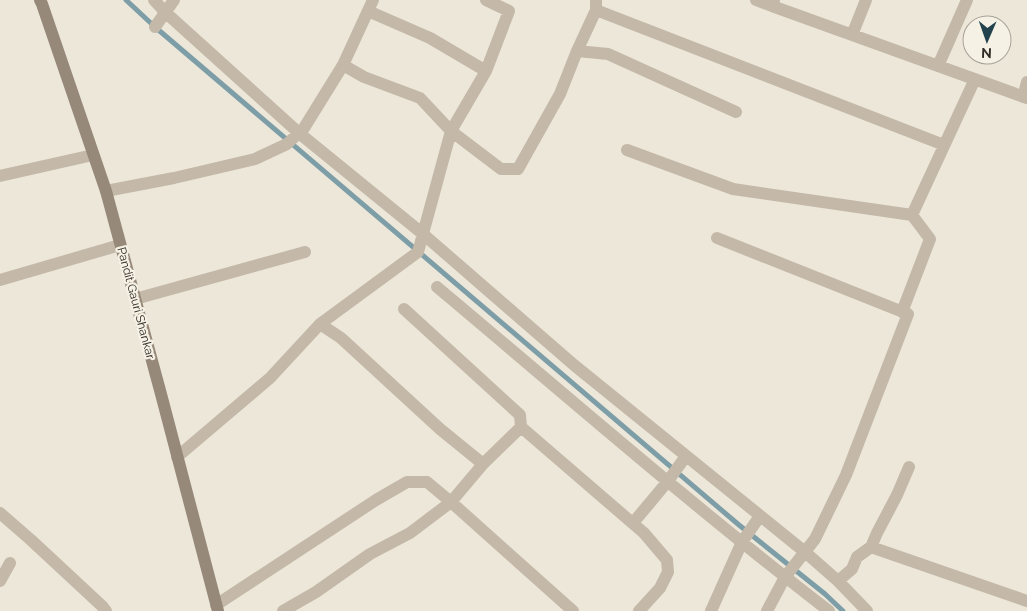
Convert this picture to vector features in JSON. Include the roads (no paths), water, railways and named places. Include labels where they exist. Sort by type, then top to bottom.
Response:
[{"type":"street","name":"Pandit Gauri Shankar","points":[[40,0],[106,191],[217,608]]},
{"type":"street","points":[[154,0],[300,133],[423,234],[574,365],[806,552],[867,611]]},
{"type":"street","points":[[156,27],[174,0]]},
{"type":"street","points":[[177,457],[270,378],[320,324],[418,252],[451,131],[486,71],[509,10],[486,0]]},
{"type":"street","points":[[756,0],[773,3],[852,35],[1025,98],[1027,82]]},
{"type":"street","points":[[852,35],[866,0]]},
{"type":"street","points":[[938,66],[968,0]]},
{"type":"street","points":[[106,191],[174,178],[255,159],[287,144],[304,128],[343,65],[370,5],[486,71]]},
{"type":"street","points":[[343,65],[364,77],[420,98],[451,131],[501,169],[518,169],[560,94],[596,5],[944,146]]},
{"type":"street","points":[[577,51],[608,54],[736,112]]},
{"type":"street","points":[[912,215],[975,79]]},
{"type":"street","points":[[627,150],[733,189],[912,215],[930,239],[902,312]]},
{"type":"street","points":[[0,176],[93,154]]},
{"type":"street","points":[[717,238],[908,314],[846,475],[815,539],[785,577],[767,611]]},
{"type":"street","points":[[0,280],[120,245]]},
{"type":"street","points":[[135,299],[305,252]]},
{"type":"street","points":[[438,287],[668,481],[829,611]]},
{"type":"street","points":[[404,309],[520,415],[521,427],[644,533],[666,560],[668,572],[660,588],[639,611]]},
{"type":"street","points":[[320,324],[341,338],[440,429],[483,464]]},
{"type":"street","points":[[283,611],[316,592],[370,554],[410,533],[451,502],[483,464],[521,427]]},
{"type":"street","points":[[633,524],[686,456]]},
{"type":"street","points":[[838,581],[852,569],[857,557],[871,547],[909,467]]},
{"type":"street","points":[[217,608],[376,500],[408,482],[427,482],[573,611]]},
{"type":"street","points":[[0,513],[106,611]]},
{"type":"street","points":[[711,611],[742,542],[760,516]]},
{"type":"street","points":[[871,547],[1027,601]]},
{"type":"street","points":[[0,581],[10,563]]},
{"type":"waterway","points":[[126,0],[155,27],[739,525],[825,594],[843,611]]}]
